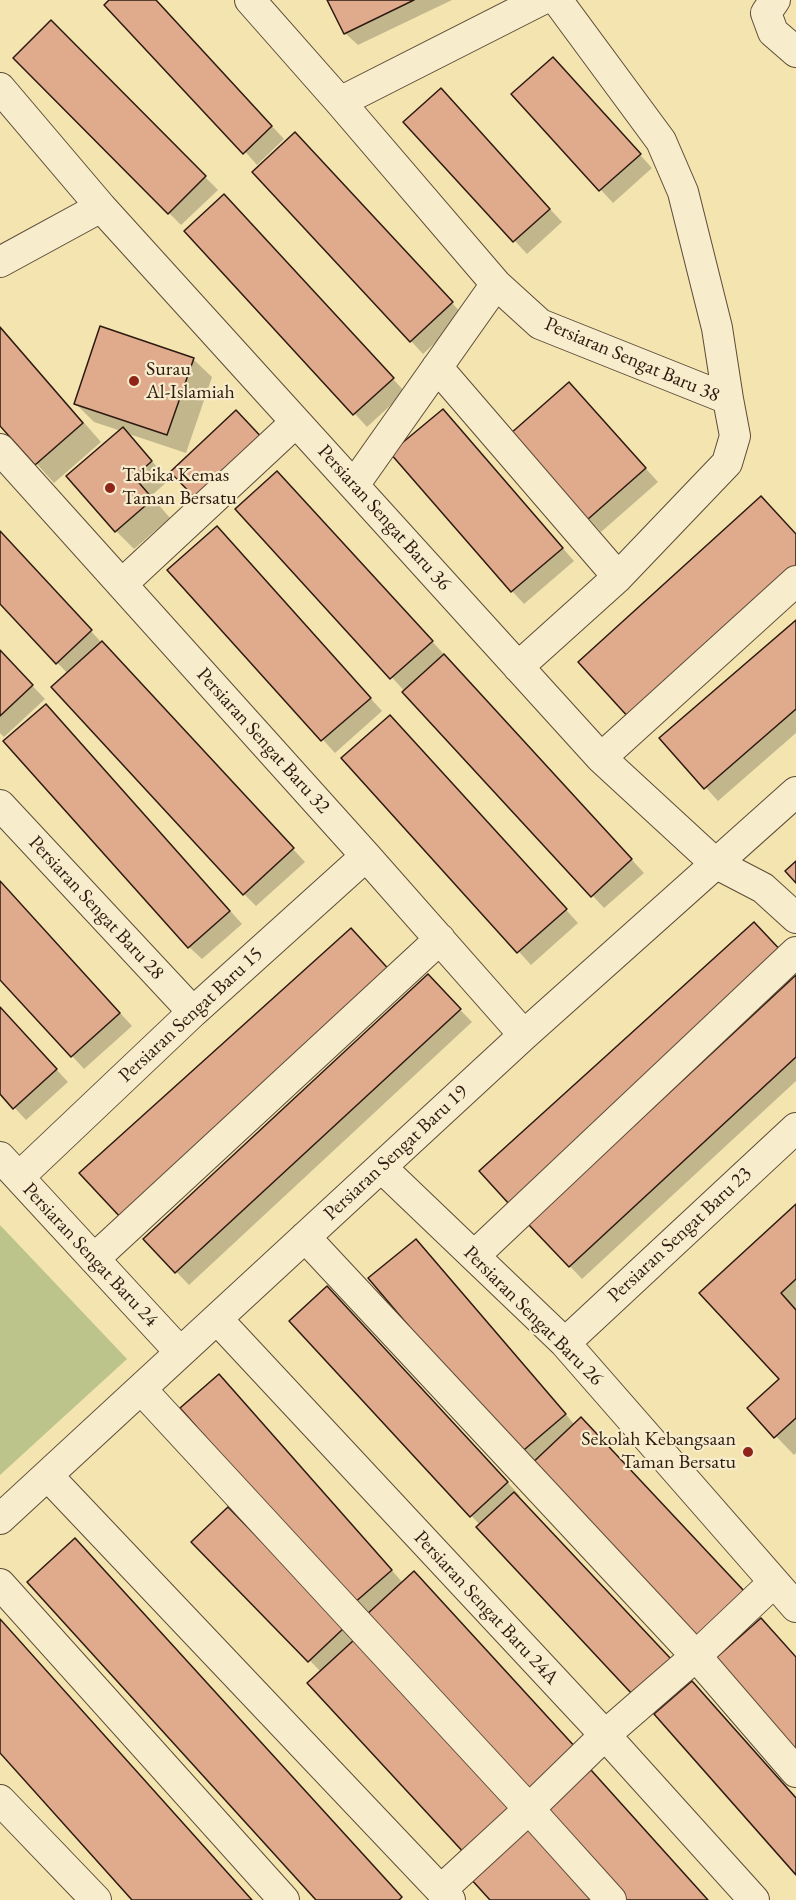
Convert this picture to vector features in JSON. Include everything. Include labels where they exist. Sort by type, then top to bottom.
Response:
[{"type":"street","name":"Persiaran Sengat Baru 38","points":[[250,0],[496,284],[540,324],[728,399],[735,436],[727,463],[618,577],[518,667]]},
{"type":"street","points":[[340,102],[541,0]]},
{"type":"street","points":[[557,0],[661,141],[683,192],[717,328],[728,399]]},
{"type":"street","points":[[775,0],[766,13],[773,32],[796,52]]},
{"type":"street","name":"Persiaran Sengat Baru 36","points":[[0,88],[101,207],[601,758],[715,863],[763,888],[796,918]]},
{"type":"street","points":[[0,262],[101,207]]},
{"type":"street","points":[[354,485],[496,284]]},
{"type":"street","points":[[437,367],[618,577]]},
{"type":"street","points":[[122,584],[296,422]]},
{"type":"street","name":"Persiaran Sengat Baru 32","points":[[0,449],[524,1035]]},
{"type":"street","points":[[601,758],[796,581]]},
{"type":"street","name":"Persiaran Sengat Baru 19","points":[[0,1519],[524,1035],[796,792]]},
{"type":"street","name":"Persiaran Sengat Baru 28","points":[[0,805],[193,1012]]},
{"type":"street","name":"Persiaran Sengat Baru 15","points":[[9,1167],[193,1012],[366,856]]},
{"type":"street","points":[[94,1259],[440,939]]},
{"type":"street","points":[[474,1256],[796,952]]},
{"type":"street","name":"Persiaran Sengat Baru 23","points":[[565,1343],[796,1128]]},
{"type":"street","name":"Persiaran Sengat Baru 24","points":[[9,1167],[180,1352]]},
{"type":"street","name":"Persiaran Sengat Baru 26","points":[[381,1167],[565,1343],[796,1608]]},
{"type":"street","points":[[306,1237],[696,1656],[796,1772]]},
{"type":"street","name":"Persiaran Sengat Baru 24A","points":[[217,1319],[605,1736],[754,1900]]},
{"type":"street","points":[[141,1389],[611,1900]]},
{"type":"street","points":[[48,1476],[445,1895],[605,1736],[696,1656],[773,1583]]},
{"type":"street","points":[[0,1584],[284,1900]]},
{"type":"street","points":[[0,1800],[96,1900]]},
{"type":"green space","points":[[0,1225],[127,1359],[0,1475]]},
{"type":"building","points":[[109,0],[156,0],[272,126],[243,154],[104,5]]},
{"type":"building","points":[[327,0],[414,0],[344,34]]},
{"type":"building","points":[[51,20],[206,176],[168,214],[13,58]]},
{"type":"building","points":[[553,57],[641,154],[599,191],[511,94]]},
{"type":"building","points":[[441,88],[550,209],[513,242],[403,122]]},
{"type":"building","points":[[295,132],[453,302],[410,342],[252,172]]},
{"type":"building","points":[[224,194],[394,378],[353,415],[184,231]]},
{"type":"building","name":"Surau Al-Islamiah","points":[[100,326],[194,358],[167,435],[74,404]]},
{"type":"building","points":[[0,327],[83,423],[35,465],[0,426]]},
{"type":"building","points":[[569,382],[646,468],[587,520],[510,434]]},
{"type":"building","points":[[443,409],[563,548],[511,592],[390,453]]},
{"type":"building","points":[[236,410],[267,443],[202,505],[170,472]]},
{"type":"building","name":"Tabika Kemas Taman Bersatu","points":[[123,427],[152,461],[134,477],[153,499],[115,532],[66,476]]},
{"type":"building","points":[[277,471],[433,641],[390,679],[235,509]]},
{"type":"building","points":[[761,496],[796,534],[796,568],[630,719],[578,662]]},
{"type":"building","points":[[217,526],[371,698],[321,741],[167,570]]},
{"type":"building","points":[[0,531],[92,630],[56,664],[0,604]]},
{"type":"building","points":[[796,620],[796,709],[704,789],[659,738]]},
{"type":"building","points":[[102,641],[294,848],[243,895],[51,687]]},
{"type":"building","points":[[0,650],[33,685],[0,716]]},
{"type":"building","points":[[444,654],[632,859],[591,897],[402,692]]},
{"type":"building","points":[[46,704],[230,911],[188,948],[3,741]]},
{"type":"building","points":[[390,715],[567,909],[517,953],[341,758]]},
{"type":"building","points":[[796,861],[796,883],[785,871]]},
{"type":"building","points":[[0,881],[120,1013],[71,1057],[0,980]]},
{"type":"building","points":[[754,922],[785,955],[510,1205],[479,1171]]},
{"type":"building","points":[[351,928],[394,975],[122,1219],[79,1173]]},
{"type":"building","points":[[428,974],[461,1009],[175,1273],[143,1239]]},
{"type":"building","points":[[796,975],[796,1057],[569,1267],[528,1224]]},
{"type":"building","points":[[0,1007],[57,1069],[13,1109],[0,1094]]},
{"type":"building","points":[[796,1204],[796,1279],[781,1293],[796,1310],[796,1418],[774,1438],[747,1408],[779,1379],[699,1293]]},
{"type":"building","points":[[416,1239],[566,1414],[518,1455],[368,1278]]},
{"type":"building","points":[[327,1286],[508,1482],[470,1517],[289,1321]]},
{"type":"building","points":[[219,1374],[392,1570],[353,1604],[180,1408]]},
{"type":"building","points":[[581,1417],[745,1592],[690,1643],[527,1468]]},
{"type":"building","points":[[514,1492],[671,1659],[632,1694],[476,1527]]},
{"type":"building","points":[[228,1507],[345,1627],[308,1662],[191,1542]]},
{"type":"building","points":[[75,1538],[402,1897],[399,1900],[316,1900],[27,1582]]},
{"type":"building","points":[[414,1571],[577,1749],[528,1794],[365,1616]]},
{"type":"building","points":[[761,1618],[796,1657],[796,1762],[708,1665]]},
{"type":"building","points":[[0,1619],[252,1900],[132,1900],[0,1753]]},
{"type":"building","points":[[354,1640],[513,1812],[466,1855],[307,1683]]},
{"type":"building","points":[[692,1681],[796,1798],[796,1875],[654,1714]]},
{"type":"building","points":[[591,1770],[708,1900],[623,1900],[543,1812]]},
{"type":"building","points":[[526,1827],[594,1900],[490,1900],[470,1878]]},
{"type":"place","name":"Surau Al-Islamiah","points":[[134,381]]},
{"type":"place","name":"Tabika Kemas Taman Bersatu","points":[[110,488]]},
{"type":"place","name":"Sekolah Kebangsaan Taman Bersatu","points":[[748,1452]]}]
